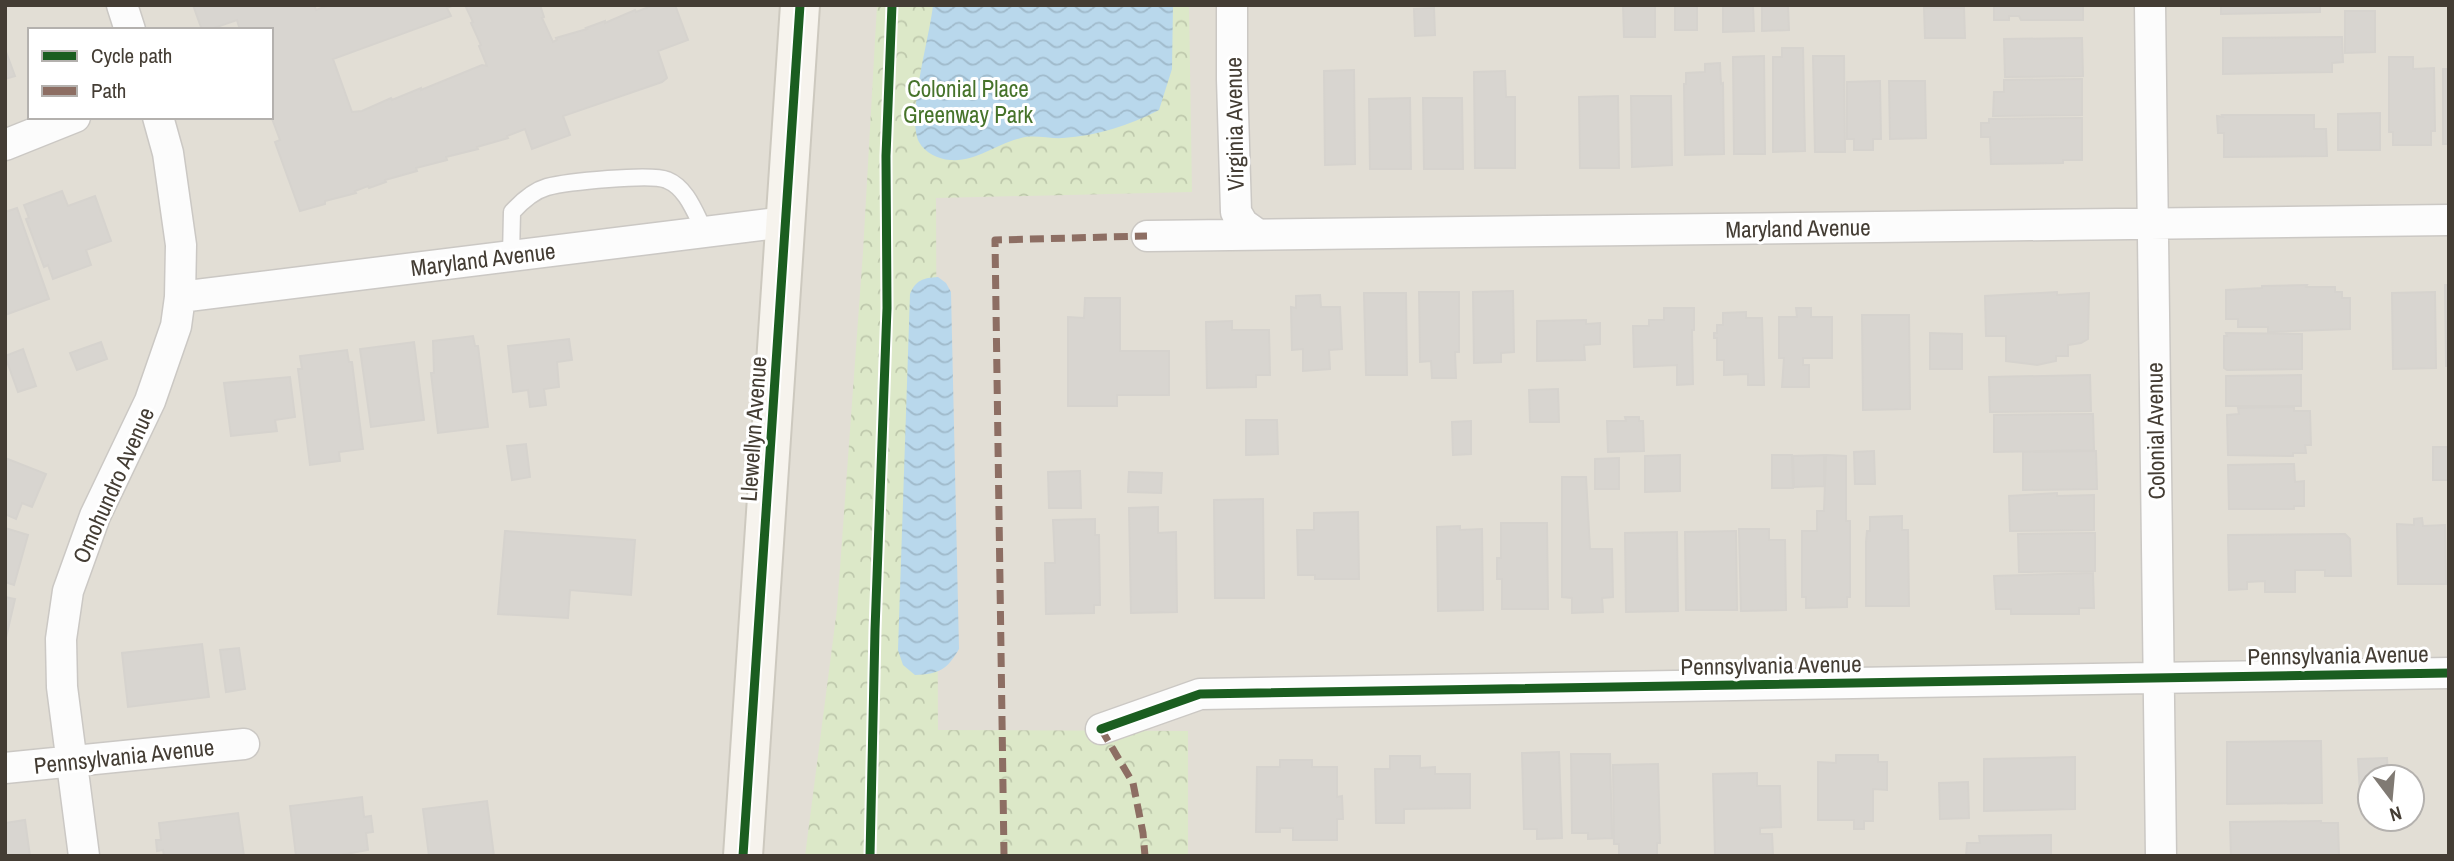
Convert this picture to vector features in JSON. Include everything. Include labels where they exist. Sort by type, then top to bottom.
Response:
[{"type":"street","points":[[121,5],[129,28]]},
{"type":"street","name":"Llewellyn Avenue","points":[[743,856],[800,5]]},
{"type":"street","name":"Virginia Avenue","points":[[1232,5],[1231,79],[1236,212],[1243,224],[1257,234]]},
{"type":"street","name":"Colonial Avenue","points":[[2150,5],[2161,856]]},
{"type":"street","points":[[5,145],[70,119]]},
{"type":"street","name":"Omohundro Avenue","points":[[84,856],[62,687],[61,639],[68,591],[95,516],[150,401],[176,326],[180,297],[181,244],[168,153],[159,119]]},
{"type":"street","name":"Maryland Avenue","points":[[1147,236],[2449,220]]},
{"type":"street","name":"Maryland Avenue","points":[[180,297],[786,222]]},
{"type":"street","name":"Pennsylvania Avenue","points":[[1101,729],[1200,694],[2449,673]]},
{"type":"street","name":"Pennsylvania Avenue","points":[[5,768],[244,744]]},
{"type":"lane","points":[[511,256],[512,212],[524,198],[547,187],[648,175],[667,180],[683,190],[705,232]]},
{"type":"shaded area","points":[[5,5],[2449,5],[2449,856],[5,856]]},
{"type":"green space","name":"Colonial Place Greenway Park","points":[[877,5],[1189,5],[1192,192],[936,198],[938,730],[1188,731],[1188,856],[805,856],[837,609],[863,252]]},
{"type":"water","points":[[933,5],[1173,5],[1172,69],[1159,110],[1125,125],[1088,135],[1063,138],[1026,137],[969,158],[950,160],[936,157],[919,142],[915,114]]},
{"type":"water","points":[[938,277],[946,283],[951,292],[959,649],[942,670],[915,675],[903,665],[898,650],[910,294],[921,281]]},
{"type":"building","points":[[193,5],[314,5],[316,10],[330,5],[454,5],[447,8],[451,16],[333,59],[352,112],[421,90],[482,65],[487,66],[465,5],[540,5],[544,17],[542,18],[553,42],[556,38],[605,23],[635,10],[636,12],[649,7],[648,5],[675,5],[688,40],[658,51],[667,78],[662,82],[563,116],[570,135],[532,149],[525,129],[507,136],[508,138],[477,147],[478,149],[446,157],[447,160],[416,168],[417,171],[300,211],[275,142],[280,140],[272,119],[273,28],[239,28],[237,20],[214,28],[201,28]]},
{"type":"building","points":[[1623,5],[1655,5],[1655,37],[1624,37]]},
{"type":"building","points":[[1675,5],[1697,5],[1697,30],[1675,30]]},
{"type":"building","points":[[1723,5],[1753,5],[1754,31],[1723,32]]},
{"type":"building","points":[[1762,5],[1788,5],[1789,30],[1762,31]]},
{"type":"building","points":[[1994,5],[2083,5],[2083,20],[2021,20],[2019,16],[2009,16],[2009,20],[1994,20]]},
{"type":"building","points":[[2221,5],[2320,5],[2320,12],[2221,14]]},
{"type":"building","points":[[1434,8],[1435,35],[1415,36],[1414,9]]},
{"type":"building","points":[[1924,8],[1964,8],[1965,38],[1925,38]]},
{"type":"building","points":[[2345,11],[2375,11],[2375,52],[2345,53]]},
{"type":"building","points":[[2342,37],[2343,62],[2332,63],[2332,72],[2223,74],[2223,38]]},
{"type":"building","points":[[2082,38],[2083,76],[2005,77],[2004,39]]},
{"type":"building","points":[[1782,48],[1803,48],[1805,151],[1773,152],[1773,57],[1782,57]]},
{"type":"building","points":[[5,49],[15,76],[5,79]]},
{"type":"building","points":[[1764,56],[1765,154],[1734,154],[1733,57]]},
{"type":"building","points":[[1813,56],[1844,56],[1845,152],[1815,152]]},
{"type":"building","points":[[2389,57],[2413,57],[2413,69],[2434,68],[2435,131],[2431,131],[2431,145],[2393,145],[2393,132],[2389,132]]},
{"type":"building","points":[[1720,63],[1721,84],[1723,83],[1724,154],[1685,155],[1686,73],[1705,72],[1705,64]]},
{"type":"building","points":[[2443,69],[2449,69],[2449,144],[2443,144]]},
{"type":"building","points":[[1354,70],[1355,164],[1325,165],[1324,71]]},
{"type":"building","points":[[1505,71],[1506,97],[1515,97],[1515,168],[1475,168],[1474,72]]},
{"type":"building","points":[[2082,79],[2082,115],[1993,116],[1994,92],[2004,92],[2004,80]]},
{"type":"building","points":[[1880,81],[1881,139],[1873,139],[1873,150],[1854,150],[1854,139],[1847,139],[1847,82]]},
{"type":"building","points":[[1889,81],[1925,81],[1926,138],[1890,139]]},
{"type":"building","points":[[1618,96],[1619,168],[1580,168],[1579,97]]},
{"type":"building","points":[[1631,96],[1671,96],[1672,165],[1632,167]]},
{"type":"building","points":[[1410,98],[1411,169],[1370,169],[1369,99]]},
{"type":"building","points":[[1423,98],[1462,98],[1463,169],[1424,169]]},
{"type":"building","points":[[2380,113],[2380,150],[2338,150],[2338,114]]},
{"type":"building","points":[[2222,115],[2314,115],[2314,129],[2326,129],[2327,156],[2224,157],[2224,133],[2218,133],[2217,116],[2223,117]]},
{"type":"building","points":[[2082,118],[2082,160],[2063,160],[2063,163],[1991,164],[1990,137],[1981,137],[1981,123],[1989,123],[1989,119]]},
{"type":"building","points":[[62,191],[68,206],[95,196],[111,241],[86,250],[91,265],[53,279],[48,265],[44,267],[26,219],[29,218],[24,205]]},
{"type":"building","points":[[17,208],[49,299],[5,315],[5,212]]},
{"type":"building","points":[[2307,285],[2306,287],[2335,287],[2335,292],[2342,292],[2342,298],[2350,298],[2350,329],[2268,332],[2268,327],[2238,327],[2238,319],[2226,319],[2226,290]]},
{"type":"building","points":[[2445,285],[2449,285],[2449,366],[2446,366]]},
{"type":"building","points":[[1513,291],[1514,352],[1501,353],[1501,362],[1474,363],[1473,292]]},
{"type":"building","points":[[1419,292],[1459,292],[1456,378],[1432,378],[1431,361],[1420,362]]},
{"type":"building","points":[[2057,292],[2057,295],[2089,293],[2088,339],[2068,345],[2068,356],[2056,356],[2056,361],[2037,365],[2006,361],[2006,336],[1986,336],[1985,296]]},
{"type":"building","points":[[2435,292],[2436,368],[2393,369],[2392,293]]},
{"type":"building","points":[[1364,293],[1406,293],[1407,375],[1366,375]]},
{"type":"building","points":[[1320,295],[1321,307],[1340,307],[1342,349],[1329,350],[1330,369],[1303,371],[1303,349],[1292,350],[1291,307],[1296,308],[1296,296]]},
{"type":"building","points":[[1085,298],[1120,298],[1120,351],[1169,351],[1169,395],[1117,395],[1117,406],[1068,406],[1068,317],[1084,318]]},
{"type":"building","points":[[1664,308],[1694,308],[1693,384],[1677,385],[1677,365],[1634,367],[1633,326],[1649,326],[1649,320],[1664,320]]},
{"type":"building","points":[[1796,308],[1811,308],[1811,317],[1832,317],[1832,358],[1803,358],[1803,365],[1809,365],[1809,387],[1782,387],[1784,358],[1779,358],[1779,317],[1797,317]]},
{"type":"building","points":[[1746,312],[1746,318],[1762,318],[1764,385],[1748,385],[1748,374],[1724,375],[1724,360],[1717,360],[1717,338],[1714,338],[1714,333],[1717,333],[1717,325],[1723,325],[1723,313]]},
{"type":"building","points":[[1862,315],[1909,315],[1910,409],[1863,410]]},
{"type":"building","points":[[1586,320],[1586,324],[1600,323],[1600,344],[1584,345],[1585,360],[1537,361],[1537,321]]},
{"type":"building","points":[[1232,321],[1232,330],[1269,330],[1270,375],[1256,375],[1256,387],[1207,388],[1206,322]]},
{"type":"building","points":[[1930,333],[1962,334],[1962,369],[1930,369]]},
{"type":"building","points":[[2226,333],[2302,334],[2302,369],[2227,370],[2224,368]]},
{"type":"building","points":[[473,336],[475,346],[478,346],[488,427],[438,433],[431,373],[434,373],[433,341]]},
{"type":"building","points":[[569,339],[572,360],[557,362],[559,387],[544,389],[546,405],[530,407],[528,390],[513,392],[508,346]]},
{"type":"building","points":[[101,342],[107,359],[77,370],[70,353]]},
{"type":"building","points":[[414,342],[424,420],[371,427],[360,349]]},
{"type":"building","points":[[23,349],[36,386],[18,392],[5,356]]},
{"type":"building","points":[[347,350],[349,362],[352,362],[363,449],[339,452],[340,461],[310,465],[298,369],[302,369],[300,356]]},
{"type":"building","points":[[2090,375],[2091,411],[1990,412],[1989,377]]},
{"type":"building","points":[[2301,375],[2301,406],[2226,406],[2226,376]]},
{"type":"building","points":[[290,377],[295,417],[275,420],[277,431],[231,436],[224,383]]},
{"type":"building","points":[[1558,389],[1559,422],[1530,422],[1529,390]]},
{"type":"building","points":[[2294,407],[2294,411],[2310,411],[2311,445],[2305,445],[2306,453],[2293,453],[2293,456],[2228,455],[2227,415],[2239,414],[2238,408]]},
{"type":"building","points":[[2093,414],[2094,450],[1994,452],[1994,415]]},
{"type":"building","points":[[1625,417],[1639,417],[1639,421],[1643,421],[1644,451],[1608,452],[1607,421],[1626,421]]},
{"type":"building","points":[[1246,420],[1277,420],[1278,454],[1246,455]]},
{"type":"building","points":[[1471,421],[1471,454],[1453,455],[1452,422]]},
{"type":"building","points":[[526,444],[530,477],[512,480],[507,446]]},
{"type":"building","points":[[2433,447],[2449,447],[2449,480],[2433,480]]},
{"type":"building","points":[[1874,451],[1875,484],[1855,484],[1854,452]]},
{"type":"building","points":[[2096,451],[2097,489],[2023,490],[2023,452]]},
{"type":"building","points":[[1680,455],[1680,491],[1645,492],[1645,456]]},
{"type":"building","points":[[1772,455],[1792,455],[1793,488],[1772,488]]},
{"type":"building","points":[[1824,455],[1824,486],[1794,487],[1793,456]]},
{"type":"building","points":[[1826,455],[1846,456],[1846,521],[1850,521],[1850,597],[1847,597],[1847,607],[1806,608],[1806,597],[1802,597],[1802,531],[1817,531],[1817,511],[1824,511]]},
{"type":"building","points":[[5,458],[46,474],[32,507],[22,503],[16,519],[5,514]]},
{"type":"building","points":[[1619,458],[1619,489],[1595,489],[1595,459]]},
{"type":"building","points":[[2294,464],[2295,482],[2304,481],[2304,506],[2294,506],[2294,509],[2229,509],[2228,465]]},
{"type":"building","points":[[1080,471],[1081,508],[1049,508],[1048,472]]},
{"type":"building","points":[[1129,472],[1162,473],[1161,493],[1128,492]]},
{"type":"building","points":[[1562,477],[1586,477],[1590,549],[1612,549],[1613,597],[1602,598],[1603,612],[1572,613],[1572,598],[1562,597]]},
{"type":"building","points":[[2057,493],[2057,496],[2094,495],[2094,530],[2010,531],[2009,496]]},
{"type":"building","points":[[1263,499],[1264,598],[1215,598],[1214,500]]},
{"type":"building","points":[[1158,507],[1158,533],[1176,532],[1177,612],[1131,613],[1129,508]]},
{"type":"building","points":[[1358,512],[1359,579],[1315,579],[1315,575],[1298,575],[1297,530],[1314,530],[1314,513]]},
{"type":"building","points":[[1902,516],[1902,530],[1908,530],[1909,606],[1866,606],[1866,542],[1867,531],[1870,531],[1870,517]]},
{"type":"building","points":[[2422,518],[2423,526],[2445,525],[2446,584],[2398,584],[2397,524],[2414,525],[2414,519]]},
{"type":"building","points":[[1095,519],[1095,535],[1099,535],[1100,605],[1094,605],[1094,613],[1046,614],[1045,563],[1055,563],[1053,520]]},
{"type":"building","points":[[1501,523],[1547,523],[1548,609],[1502,609],[1502,579],[1497,579],[1497,558],[1501,558]]},
{"type":"building","points":[[1460,526],[1460,530],[1482,529],[1483,610],[1438,611],[1437,527]]},
{"type":"building","points":[[5,528],[28,535],[14,585],[5,582]]},
{"type":"building","points":[[1739,529],[1769,529],[1769,540],[1785,540],[1786,610],[1741,611]]},
{"type":"building","points":[[505,531],[635,540],[631,595],[570,590],[568,618],[498,614]]},
{"type":"building","points":[[1736,531],[1737,610],[1686,610],[1685,532]]},
{"type":"building","points":[[1677,532],[1678,611],[1626,612],[1625,533]]},
{"type":"building","points":[[2095,533],[2095,571],[2019,572],[2018,534]]},
{"type":"building","points":[[2345,534],[2350,539],[2351,576],[2325,576],[2325,570],[2295,570],[2295,592],[2265,592],[2265,581],[2247,582],[2247,589],[2229,590],[2228,535]]},
{"type":"building","points":[[2093,573],[2094,608],[2079,608],[2079,614],[2011,614],[2011,609],[1996,609],[1994,576]]},
{"type":"building","points":[[5,597],[15,599],[5,642]]},
{"type":"building","points":[[202,644],[209,697],[128,707],[122,653]]},
{"type":"building","points":[[239,648],[245,689],[226,692],[220,650]]},
{"type":"building","points":[[2321,741],[2322,803],[2227,804],[2227,742]]},
{"type":"building","points":[[1559,752],[1562,838],[1537,839],[1537,829],[1524,829],[1522,753]]},
{"type":"building","points":[[1571,754],[1610,754],[1612,838],[1588,839],[1588,833],[1572,833]]},
{"type":"building","points":[[1836,755],[1878,755],[1878,762],[1887,762],[1887,790],[1873,789],[1873,821],[1864,821],[1864,829],[1854,829],[1854,820],[1818,820],[1818,762],[1836,763]]},
{"type":"building","points":[[1390,756],[1420,756],[1420,768],[1435,767],[1435,774],[1470,774],[1470,808],[1404,809],[1404,823],[1376,823],[1375,769],[1390,769]]},
{"type":"building","points":[[2075,757],[2075,809],[1984,811],[1984,759]]},
{"type":"building","points":[[2387,758],[2387,763],[2358,763],[2358,759]]},
{"type":"building","points":[[1280,760],[1312,760],[1312,767],[1337,767],[1337,797],[1342,796],[1343,819],[1337,819],[1337,840],[1293,840],[1293,828],[1280,828],[1280,832],[1256,832],[1257,767],[1280,767]]},
{"type":"building","points":[[1658,764],[1660,843],[1657,843],[1657,856],[1619,856],[1619,844],[1614,844],[1613,765]]},
{"type":"building","points":[[1757,773],[1757,786],[1780,786],[1781,827],[1760,828],[1760,834],[1772,834],[1773,854],[1715,856],[1713,774]]},
{"type":"building","points":[[1968,782],[1969,818],[1940,819],[1939,783]]},
{"type":"building","points":[[362,797],[364,817],[371,816],[373,832],[366,833],[368,850],[335,856],[296,856],[290,806]]},
{"type":"building","points":[[487,801],[494,856],[429,856],[423,809]]},
{"type":"building","points":[[238,813],[244,856],[164,856],[163,850],[157,851],[156,840],[161,840],[159,823]]},
{"type":"building","points":[[25,820],[30,856],[5,856],[5,823]]},
{"type":"building","points":[[2230,822],[2338,823],[2339,856],[2231,856]]},
{"type":"building","points":[[2051,835],[2051,856],[1966,856],[1967,843],[1980,843],[1979,836]]},
{"type":"marked path","points":[[1004,856],[995,240],[1147,236]]},
{"type":"marked path","points":[[1101,729],[1133,783],[1145,856]]},
{"type":"cycle path","points":[[743,856],[800,5]]},
{"type":"cycle path","points":[[870,856],[887,308],[886,156],[892,5]]},
{"type":"cycle path","points":[[1101,729],[1200,694],[2449,673]]}]
